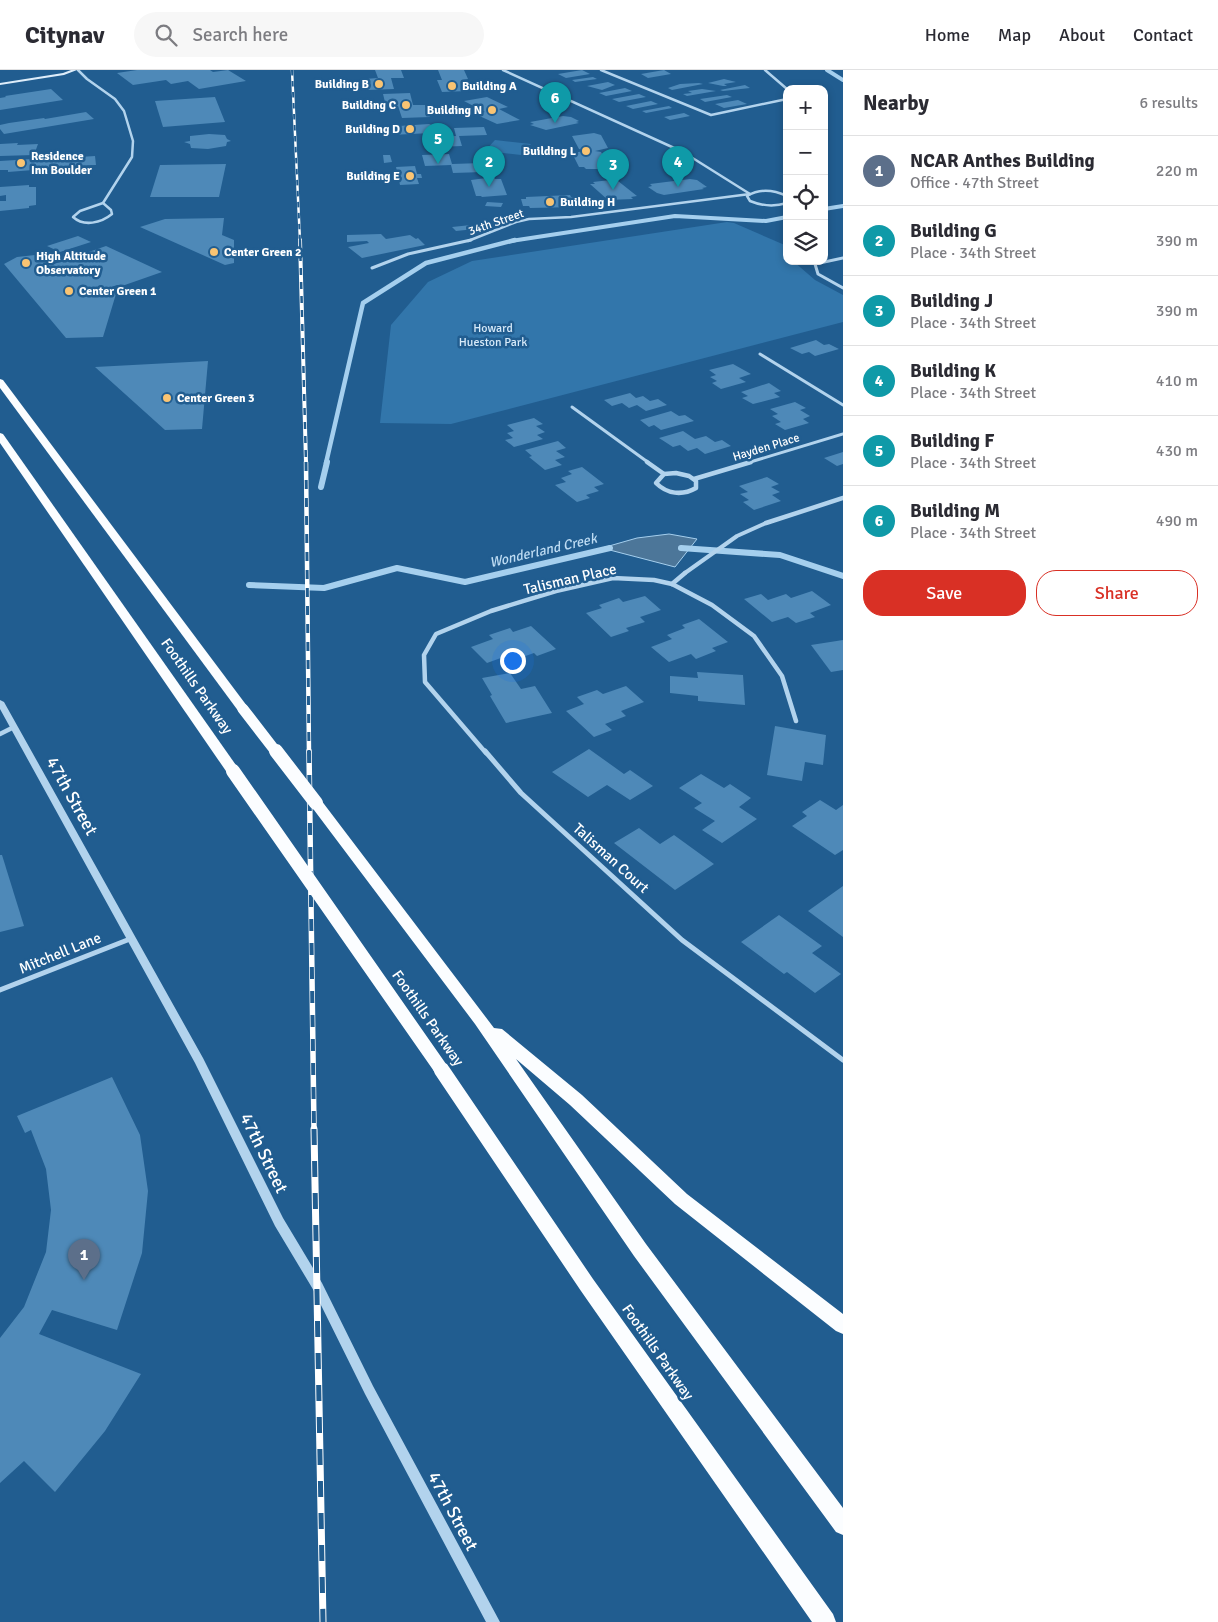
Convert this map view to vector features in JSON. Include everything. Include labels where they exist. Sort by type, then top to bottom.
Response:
[{"type":"highway","name":"Foothills Parkway","points":[[0,382],[243,709],[480,1020],[640,1250],[843,1525]]},
{"type":"highway","name":"Foothills Parkway","points":[[0,436],[441,1069],[587,1285],[825,1622]]},
{"type":"highway","points":[[480,1020],[576,1100],[681,1199],[843,1325]]},
{"type":"main road","points":[[0,78],[54,70]]},
{"type":"main road","points":[[0,84],[64,74],[76,70]]},
{"type":"street","points":[[76,70],[116,100],[124,111],[133,141],[132,157],[102,203],[80,210],[73,217],[75,220],[82,222],[102,220],[110,217],[112,214],[111,210],[102,203]]},
{"type":"street","points":[[503,70],[683,152],[750,194],[748,198],[750,201],[761,205],[775,206],[783,204]]},
{"type":"street","points":[[601,70],[711,114],[783,100]]},
{"type":"street","points":[[765,70],[783,86]]},
{"type":"street","name":"34th Street","points":[[372,268],[408,254],[463,242],[529,219],[571,217],[764,191],[783,195]]},
{"type":"street","points":[[843,258],[816,264],[815,268],[818,274],[843,288]]},
{"type":"street","points":[[760,354],[843,405]]},
{"type":"street","name":"Hayden Place","points":[[572,408],[664,474]]},
{"type":"street","name":"Hayden Place","points":[[694,479],[843,434]]},
{"type":"street","name":"Hayden Place","points":[[664,474],[683,474],[694,479],[697,484],[692,490],[674,493],[663,489],[656,483],[659,477],[664,474]]},
{"type":"street","points":[[672,584],[737,536],[766,523],[843,498]]},
{"type":"street","name":"Talisman Place","points":[[436,634],[491,611],[556,591],[613,578],[654,580],[672,584],[712,605],[754,636],[782,676],[796,721]]},
{"type":"street","name":"Talisman Court","points":[[436,634],[424,655],[425,682],[521,793],[682,940],[843,1060]]},
{"type":"street","name":"47th Street","points":[[0,702],[199,1061],[279,1222],[318,1287],[373,1399],[494,1622]]},
{"type":"street","points":[[0,734],[14,727]]},
{"type":"street","name":"Mitchell Lane","points":[[0,990],[130,938]]},
{"type":"green space","points":[[495,140],[531,144],[521,155],[485,151]]},
{"type":"green space","name":"Howard Hueston Park","points":[[727,222],[734,223],[783,244],[783,265],[798,265],[815,280],[843,295],[843,322],[451,424],[380,423],[391,325],[428,282],[472,261]]},
{"type":"shaded area","points":[[669,534],[697,539],[675,567],[602,548],[637,538]]},
{"type":"building","points":[[137,70],[210,70],[213,72],[228,70],[246,81],[199,89],[188,81],[171,84],[166,80],[133,85],[117,73]]},
{"type":"building","name":"Building B","points":[[375,70],[401,70],[404,78],[391,78],[394,89],[368,90],[365,79],[378,78]]},
{"type":"building","name":"Building A","points":[[438,70],[464,70],[468,79],[463,80],[468,91],[442,92],[437,80],[442,80]]},
{"type":"building","points":[[582,70],[590,74],[566,78],[558,74]]},
{"type":"building","points":[[664,70],[671,74],[648,78],[641,74]]},
{"type":"building","points":[[593,77],[597,79],[575,82],[572,80]]},
{"type":"building","points":[[724,79],[736,82],[724,84],[727,86],[708,83]]},
{"type":"building","points":[[608,82],[615,85],[602,90],[587,86]]},
{"type":"building","points":[[680,84],[703,84],[672,90],[668,88]]},
{"type":"building","points":[[745,85],[750,88],[720,90]]},
{"type":"building","points":[[625,88],[632,91],[606,96],[599,93]]},
{"type":"building","points":[[51,89],[63,100],[0,110],[0,98]]},
{"type":"building","points":[[702,89],[716,91],[687,96],[683,94],[692,93],[688,91]]},
{"type":"building","name":"Building C","points":[[410,93],[413,105],[425,105],[430,117],[402,118],[398,106],[386,106],[383,94]]},
{"type":"building","points":[[639,94],[646,97],[619,102],[612,99]]},
{"type":"building","points":[[727,95],[732,97],[705,102],[700,99]]},
{"type":"building","points":[[215,97],[225,122],[163,127],[155,101]]},
{"type":"building","name":"Building N","points":[[487,97],[508,107],[499,109],[520,120],[497,124],[475,114],[485,112],[464,101]]},
{"type":"building","points":[[738,100],[747,104],[724,108],[715,104]]},
{"type":"building","points":[[651,101],[658,104],[633,109],[626,106]]},
{"type":"building","points":[[669,106],[672,108],[646,113],[642,111]]},
{"type":"building","points":[[86,112],[94,119],[4,134],[0,129],[0,125],[9,123]]},
{"type":"building","points":[[684,113],[690,116],[670,120],[664,117]]},
{"type":"building","points":[[563,116],[571,117],[579,121],[576,122],[579,123],[546,130],[530,125],[534,124],[530,122]]},
{"type":"building","name":"Building D","points":[[429,124],[434,126],[436,131],[431,133],[391,135],[390,133],[385,133],[384,127]]},
{"type":"building","points":[[484,127],[487,135],[459,136],[462,146],[437,147],[434,137],[456,136],[454,128]]},
{"type":"building","name":"Building L","points":[[594,133],[601,135],[608,148],[595,151],[601,152],[609,166],[604,166],[605,169],[579,167],[572,153],[585,151],[579,149],[572,136]]},
{"type":"building","points":[[225,135],[231,141],[227,142],[226,146],[208,149],[191,148],[190,144],[184,142],[190,141],[190,136]]},
{"type":"building","points":[[18,143],[17,145],[38,144],[34,155],[0,156],[0,144]]},
{"type":"building","points":[[449,154],[452,164],[482,163],[484,172],[453,173],[451,165],[425,166],[422,155]]},
{"type":"building","points":[[383,155],[390,155],[392,162],[384,163]]},
{"type":"building","points":[[95,156],[96,165],[46,167],[46,169],[8,172],[8,170],[0,170],[0,161]]},
{"type":"building","points":[[226,164],[219,197],[150,197],[160,165]]},
{"type":"building","name":"Building E","points":[[415,166],[417,174],[421,174],[422,178],[417,178],[419,184],[400,185],[396,167]]},
{"type":"building","points":[[494,177],[495,179],[501,179],[507,195],[476,196],[471,180]]},
{"type":"building","points":[[690,179],[697,180],[707,187],[664,195],[648,187],[652,186],[650,184]]},
{"type":"building","points":[[610,180],[618,181],[637,196],[631,197],[633,199],[608,200],[590,184]]},
{"type":"building","points":[[29,185],[29,187],[36,187],[36,205],[29,206],[29,208],[0,211],[0,201],[6,201],[6,195],[0,196],[0,187]]},
{"type":"building","name":"Building H","points":[[570,195],[571,197],[576,197],[580,204],[574,204],[575,207],[530,208],[529,206],[523,206],[521,199],[526,199],[526,197]]},
{"type":"building","points":[[487,202],[503,203],[501,207],[485,206]]},
{"type":"building","name":"Center Green 2","points":[[224,218],[222,235],[234,240],[234,263],[225,265],[140,227],[165,219]]},
{"type":"building","points":[[471,225],[475,229],[456,231],[452,227]]},
{"type":"building","points":[[381,234],[386,239],[410,235],[416,239],[418,238],[425,245],[362,258],[348,247],[369,243],[367,241],[347,242],[347,235]]},
{"type":"building","points":[[78,236],[91,242],[60,252],[47,246]]},
{"type":"building","name":"Center Green 1","points":[[106,246],[162,272],[122,286],[117,285],[106,289],[116,294],[103,337],[66,338],[4,264],[17,257],[35,255],[54,264]]},
{"type":"building","points":[[816,340],[824,345],[829,344],[839,349],[815,356],[809,352],[802,354],[790,348]]},
{"type":"building","name":"Center Green 3","points":[[208,361],[202,429],[165,430],[95,367]]},
{"type":"building","points":[[733,364],[751,374],[739,378],[746,382],[721,389],[712,383],[717,381],[710,377],[716,375],[709,370]]},
{"type":"building","points":[[769,383],[781,391],[774,393],[780,397],[753,404],[742,398],[748,396],[741,392]]},
{"type":"building","points":[[630,393],[636,398],[643,396],[650,401],[658,399],[667,405],[646,411],[637,405],[629,408],[622,403],[612,406],[604,400]]},
{"type":"building","points":[[795,402],[806,408],[800,410],[810,416],[803,419],[809,423],[785,430],[775,424],[781,422],[772,416],[778,414],[770,409]]},
{"type":"building","points":[[671,411],[679,416],[685,415],[694,421],[661,430],[654,425],[649,427],[640,420]]},
{"type":"building","points":[[534,418],[543,424],[536,426],[545,432],[537,435],[543,439],[514,447],[505,440],[513,438],[507,433],[514,431],[507,425]]},
{"type":"building","points":[[683,431],[695,439],[706,436],[715,442],[722,440],[731,446],[705,454],[697,448],[688,451],[680,445],[673,447],[659,438]]},
{"type":"building","points":[[558,441],[566,448],[556,451],[565,457],[555,460],[562,465],[545,470],[529,457],[532,456],[525,450]]},
{"type":"building","points":[[843,452],[843,464],[837,466],[824,458]]},
{"type":"building","points":[[582,467],[604,484],[594,487],[599,491],[586,495],[590,498],[577,502],[555,485],[566,482],[561,478],[572,474],[568,471]]},
{"type":"building","points":[[767,477],[779,484],[771,487],[780,492],[772,495],[781,501],[754,510],[743,502],[749,500],[740,494],[748,492],[739,486]]},
{"type":"building","points":[[812,591],[831,605],[810,613],[815,617],[796,623],[788,617],[772,622],[744,599],[761,594],[768,600],[786,594],[791,598]]},
{"type":"building","points":[[645,596],[661,610],[640,617],[645,622],[626,628],[629,631],[611,637],[586,613],[602,608],[599,605],[619,598],[623,602]]},
{"type":"building","points":[[699,619],[728,642],[712,648],[716,651],[696,659],[691,654],[669,662],[651,647],[672,639],[667,635],[685,628],[682,625]]},
{"type":"building","points":[[531,626],[556,649],[537,656],[534,653],[514,660],[509,655],[487,663],[471,647],[493,639],[489,635],[510,628],[513,632]]},
{"type":"building","points":[[843,640],[843,670],[831,672],[811,645]]},
{"type":"building","points":[[697,672],[743,675],[745,705],[698,701],[698,696],[670,693],[670,676],[698,678]]},
{"type":"building","points":[[510,673],[521,689],[535,686],[552,713],[506,723],[482,678]]},
{"type":"building","points":[[626,686],[644,702],[621,711],[626,716],[605,724],[612,730],[594,737],[566,711],[584,704],[577,697],[597,690],[603,694]]},
{"type":"building","points":[[775,726],[826,735],[823,765],[805,762],[802,781],[767,775]]},
{"type":"building","points":[[589,749],[624,774],[630,770],[653,786],[630,800],[607,785],[588,797],[552,772]]},
{"type":"building","points":[[701,774],[724,788],[730,784],[751,798],[739,807],[757,819],[722,843],[702,830],[715,821],[694,808],[702,803],[679,788]]},
{"type":"building","points":[[820,800],[836,810],[843,805],[843,850],[835,855],[792,826],[807,816],[802,812]]},
{"type":"building","points":[[639,828],[660,844],[674,835],[714,864],[675,890],[614,843]]},
{"type":"building","points":[[0,855],[2,855],[24,926],[0,932]]},
{"type":"building","points":[[843,886],[843,937],[808,911]]},
{"type":"building","points":[[779,915],[822,946],[812,953],[841,974],[815,993],[787,972],[784,974],[741,942]]},
{"type":"building","points":[[112,1077],[140,1135],[148,1191],[142,1253],[117,1330],[52,1310],[39,1334],[141,1374],[105,1431],[55,1492],[24,1461],[0,1483],[0,1338],[24,1307],[46,1252],[51,1210],[46,1169],[31,1130],[25,1133],[17,1116]]},
{"type":"waterway","points":[[827,70],[843,80]]},
{"type":"waterway","points":[[828,208],[843,206]]},
{"type":"waterway","points":[[511,241],[675,216],[766,221],[783,218]]},
{"type":"waterway","points":[[326,463],[363,303],[426,263],[511,241]]},
{"type":"waterway","points":[[321,487],[327,462]]},
{"type":"waterway","name":"Wonderland Creek","points":[[249,585],[324,588],[397,568],[465,582],[610,548]]},
{"type":"waterway","name":"Wonderland Creek","points":[[681,548],[780,555],[843,576]]},
{"type":"railway","points":[[292,70],[300,241]]},
{"type":"railway","points":[[300,240],[306,463]]},
{"type":"railway","points":[[306,462],[309,753]]},
{"type":"railway","points":[[309,751],[314,1130]]},
{"type":"railway","points":[[314,1129],[323,1622]]},
{"type":"place","name":"Building B","points":[[379,84]]},
{"type":"place","name":"Building A","points":[[452,86]]},
{"type":"place","name":"Building C","points":[[406,105]]},
{"type":"place","name":"Building N","points":[[492,110]]},
{"type":"place","name":"Building M","points":[[555,123]]},
{"type":"place","name":"Building D","points":[[410,129]]},
{"type":"place","name":"Building L","points":[[586,151]]},
{"type":"place","name":"Residence Inn Boulder","points":[[21,163]]},
{"type":"place","name":"Building F","points":[[438,164]]},
{"type":"place","name":"Building E","points":[[410,176]]},
{"type":"place","name":"Building G","points":[[489,187]]},
{"type":"place","name":"Building K","points":[[678,187]]},
{"type":"place","name":"Building J","points":[[613,190]]},
{"type":"place","name":"Building H","points":[[550,202]]},
{"type":"place","name":"Center Green 2","points":[[214,252]]},
{"type":"place","name":"High Altitude Observatory","points":[[26,263]]},
{"type":"place","name":"Center Green 1","points":[[69,291]]},
{"type":"place","name":"Center Green 3","points":[[167,398]]},
{"type":"place","name":"NCAR Anthes Building","points":[[84,1280]]}]
